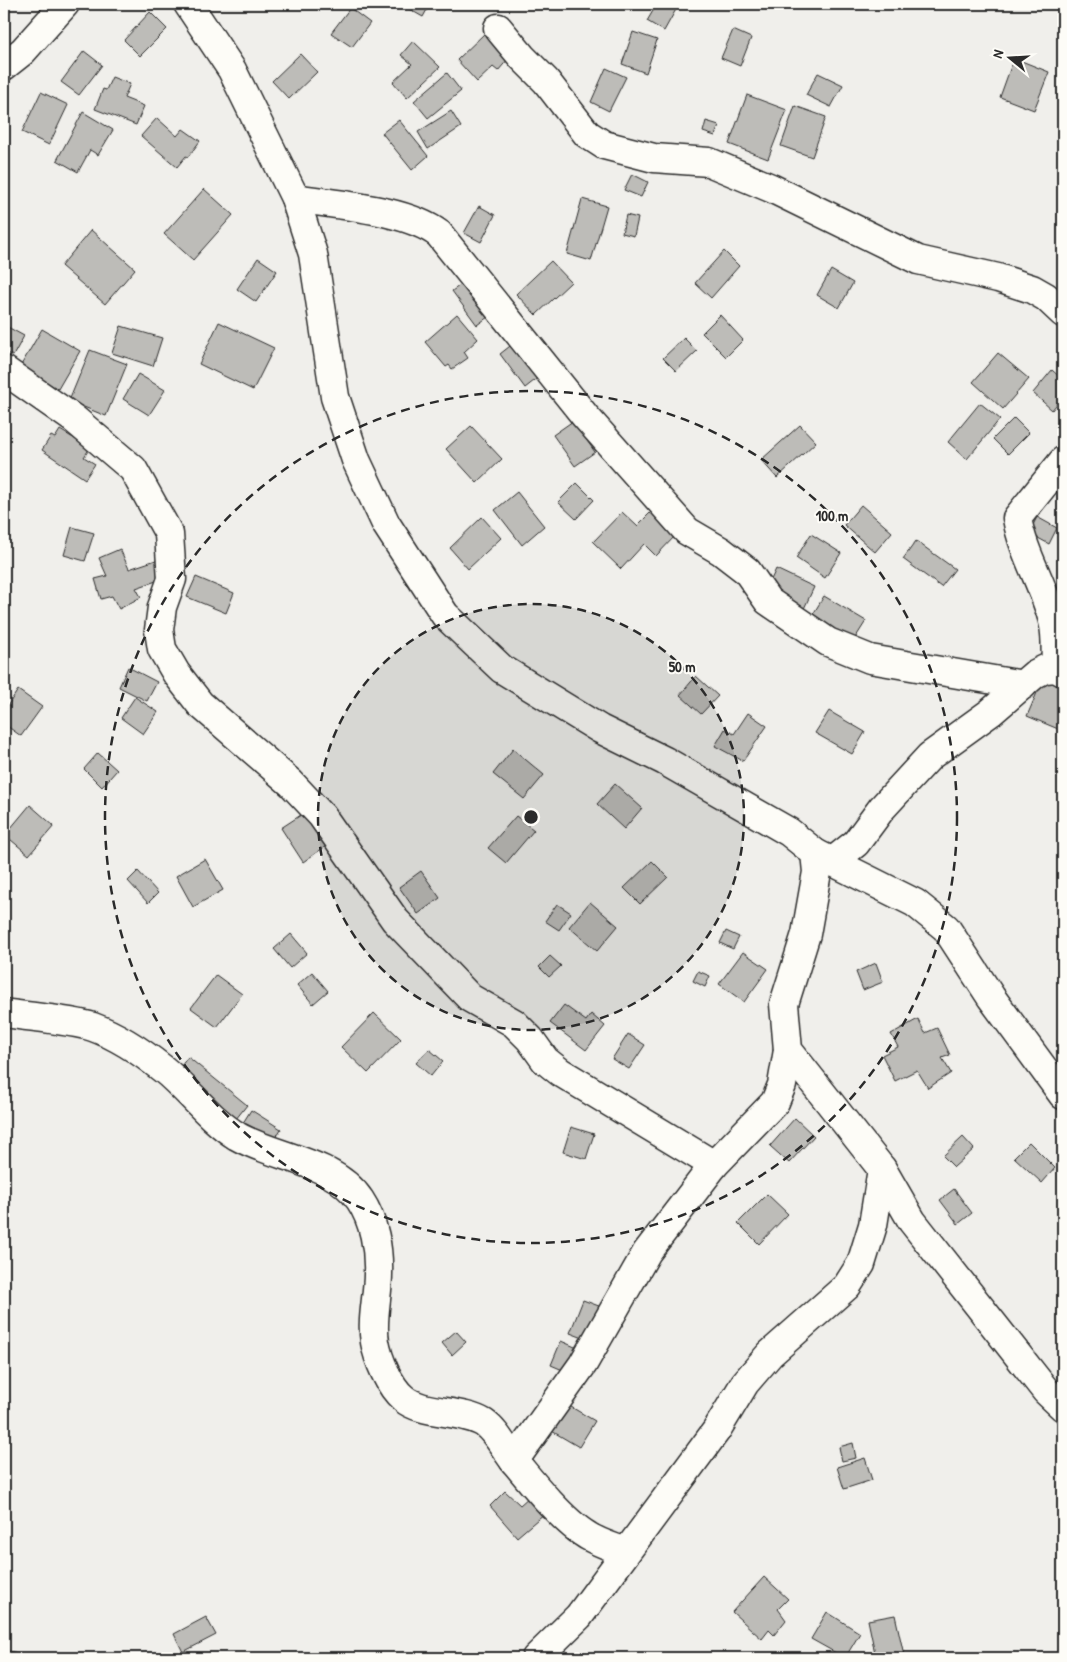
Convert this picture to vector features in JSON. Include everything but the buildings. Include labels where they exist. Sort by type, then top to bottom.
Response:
[{"type":"street","points":[[4,66],[23,51],[65,4]]},
{"type":"street","points":[[188,4],[232,70],[295,198],[313,254],[335,397],[356,460],[386,524],[445,615],[502,669],[600,729],[665,761],[789,832],[823,858],[915,903],[946,928],[991,997],[1063,1095]]},
{"type":"street","points":[[498,28],[546,82],[587,134],[604,145],[654,158],[709,162],[802,203],[882,244],[918,260],[998,278],[1032,289],[1046,297],[1063,313]]},
{"type":"street","points":[[295,198],[389,214],[427,225],[439,234],[585,416],[687,531],[722,551],[747,571],[768,601],[798,622],[828,642],[870,659],[1022,685]]},
{"type":"street","points":[[4,370],[74,419],[132,469],[169,534],[172,579],[162,608],[159,630],[162,649],[176,673],[200,704],[284,777],[322,816],[395,920],[470,998],[514,1023],[530,1039],[545,1060],[560,1072],[714,1165]]},
{"type":"street","points":[[514,1461],[583,1364],[648,1252],[714,1165],[775,1102],[782,1084],[788,1050],[784,1004],[806,934],[817,872],[823,858],[856,843],[882,808],[930,756],[1045,669],[1060,670],[1053,622],[1032,562],[1021,541],[1017,518],[1063,461]]},
{"type":"street","points":[[4,1013],[92,1027],[122,1041],[164,1070],[193,1100],[231,1132],[253,1145],[318,1168],[343,1182],[358,1198],[368,1215],[374,1231],[378,1272],[375,1342],[387,1374],[401,1396],[411,1404],[460,1415],[487,1425],[514,1461],[572,1524],[588,1536],[626,1552]]},
{"type":"street","points":[[788,1050],[882,1169],[912,1221],[1046,1391],[1063,1407]]},
{"type":"street","points":[[536,1658],[579,1616],[716,1431],[745,1383],[770,1354],[847,1286],[861,1264],[873,1225],[882,1169]]}]
